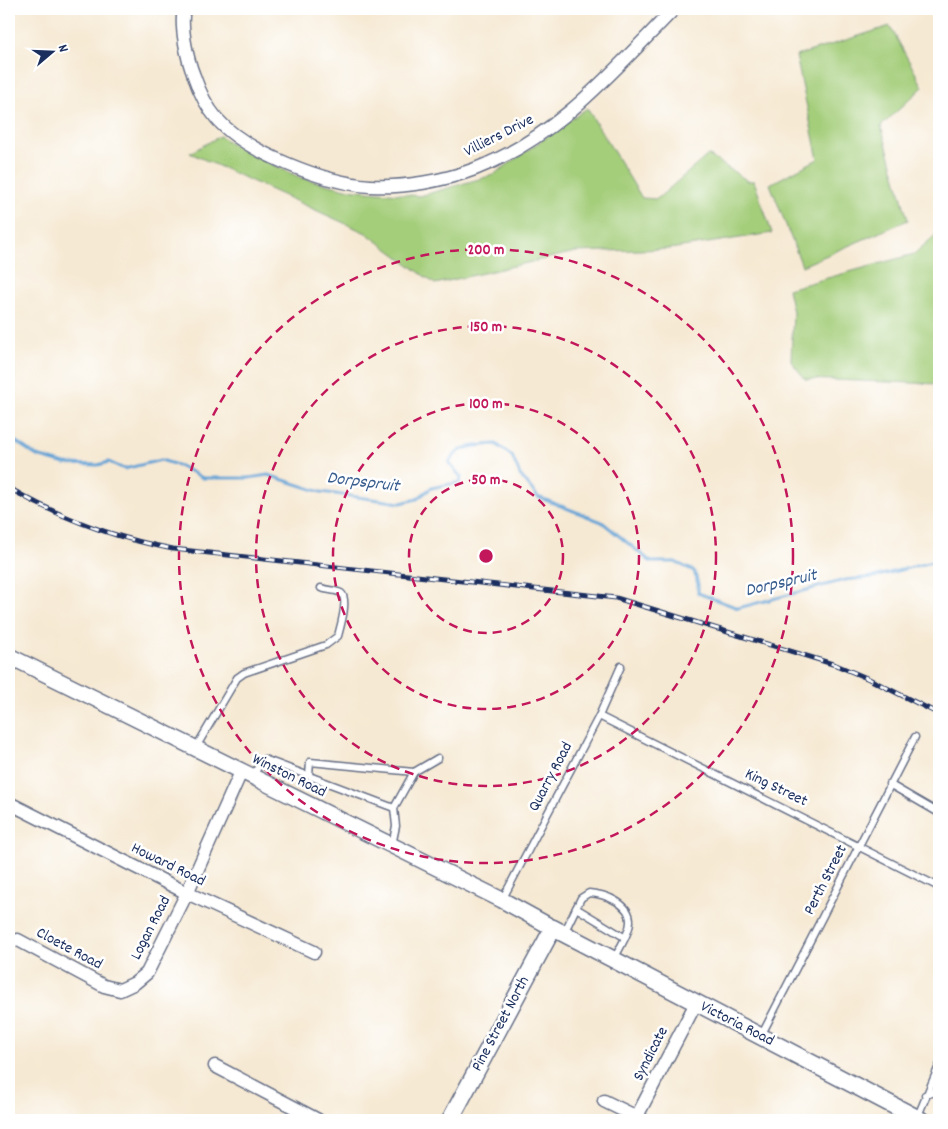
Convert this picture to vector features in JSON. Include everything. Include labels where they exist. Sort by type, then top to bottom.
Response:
[{"type":"main road","name":"Victoria Road","points":[[558,931],[918,1120]]},
{"type":"main road","name":"Pine Street North","points":[[450,1120],[558,931]]},
{"type":"street","name":"Villiers Drive","points":[[184,9],[188,60],[204,101],[218,119],[239,138],[275,158],[316,176],[370,186],[423,182],[474,169],[519,148],[564,118],[605,80],[674,9]]},
{"type":"street","name":"Winston Road","points":[[9,656],[246,775],[502,900],[558,931]]},
{"type":"street","name":"Logan Road","points":[[104,986],[120,990],[134,983],[147,973],[246,775]]},
{"type":"street","name":"Howard Road","points":[[9,803],[187,893],[314,952]]},
{"type":"street","name":"Cloete Road","points":[[18,940],[104,986]]},
{"type":"street","name":"Syndicate","points":[[638,1119],[696,1003]]},
{"type":"street","points":[[215,1066],[318,1120]]},
{"type":"street","points":[[604,1101],[638,1119]]},
{"type":"lane","points":[[195,749],[236,678],[244,673],[326,645],[338,636],[345,603],[343,596],[341,593],[321,588]]},
{"type":"lane","name":"Quarry Road","points":[[502,900],[599,716],[621,666]]},
{"type":"lane","name":"King Street","points":[[599,716],[859,845],[939,887]]},
{"type":"lane","name":"Perth Street","points":[[761,1036],[889,784],[916,737]]},
{"type":"lane","points":[[392,846],[396,826],[394,808],[414,772],[438,758]]},
{"type":"lane","points":[[246,775],[264,759],[394,808]]},
{"type":"lane","points":[[309,775],[310,762],[414,772]]},
{"type":"lane","points":[[889,784],[939,813]]},
{"type":"lane","points":[[558,931],[576,908],[581,898],[589,893],[606,897],[623,906],[629,915],[630,924],[614,960]]},
{"type":"lane","points":[[576,908],[624,937]]},
{"type":"lane","points":[[918,1120],[925,1095],[939,1066]]},
{"type":"lane","points":[[925,1095],[939,1091]]},
{"type":"green space","points":[[890,26],[923,87],[881,126],[908,220],[802,266],[770,184],[818,159],[796,56]]},
{"type":"green space","points":[[587,108],[642,198],[657,199],[708,155],[748,181],[754,181],[772,233],[669,249],[575,252],[435,284],[366,233],[190,153],[220,136],[239,149],[301,178],[346,189],[420,196],[493,175]]},
{"type":"green space","points":[[939,232],[939,384],[805,379],[791,361],[793,312],[788,289],[914,254]]},
{"type":"waterway","name":"Dorpspruit","points":[[9,437],[37,456],[65,464],[98,465],[109,462],[124,469],[161,460],[180,466],[203,478],[249,478],[268,475],[321,492],[401,503],[417,499],[431,488],[460,482],[461,477],[449,463],[453,457],[458,452],[469,447],[496,444],[512,456],[520,475],[538,497],[602,522],[651,562],[675,562],[694,571],[698,584],[698,593],[738,608],[845,580],[874,577],[939,560]]},
{"type":"railway","points":[[9,488],[48,509],[88,526],[130,539],[173,549],[616,598],[836,665],[869,679],[939,714]]}]
